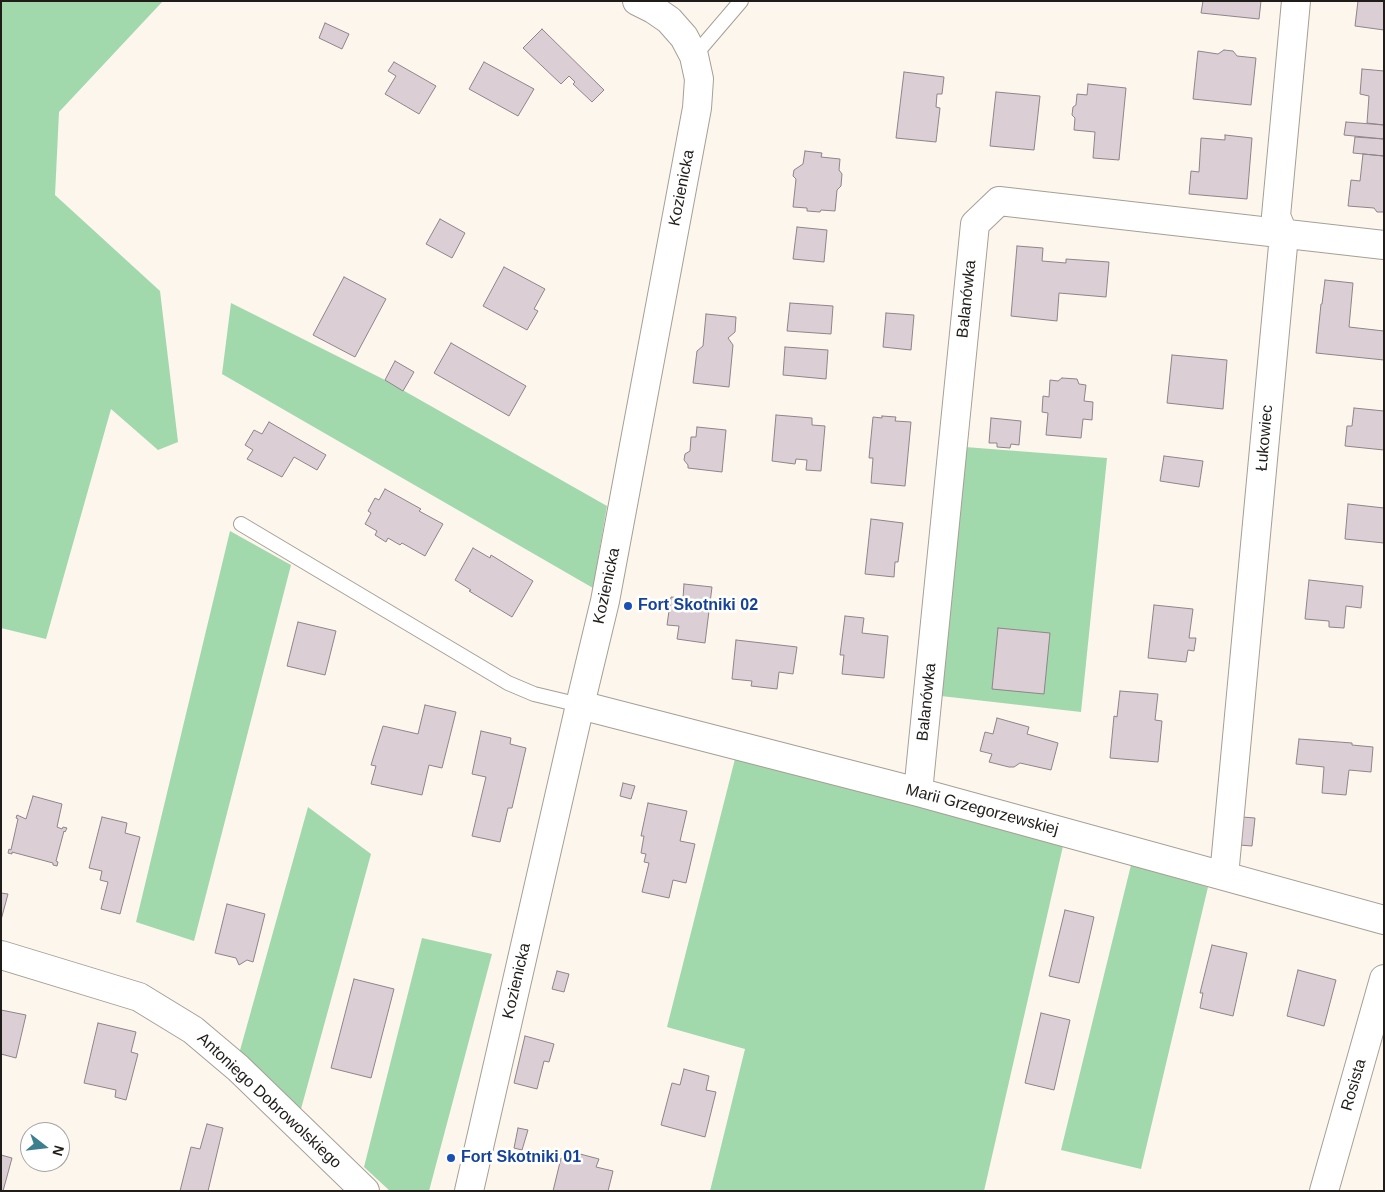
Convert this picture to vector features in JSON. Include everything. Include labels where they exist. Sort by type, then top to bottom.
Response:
[{"type":"street","name":"Kozienicka","points":[[469,1191],[605,601],[697,108],[699,80],[694,56],[684,37],[669,20],[638,1]]},
{"type":"street","name":"Łukowiec","points":[[1224,876],[1284,235],[1276,216],[1296,1]]},
{"type":"street","name":"Balanówka","points":[[918,792],[975,224],[999,201],[1384,245]]},
{"type":"street","name":"Marii Grzegorzewskiej","points":[[580,705],[918,792],[1384,920]]},
{"type":"street","name":"Antoniego Dobrowolskiego","points":[[1,955],[140,997],[193,1030],[238,1068],[365,1191]]},
{"type":"street","name":"Rosista","points":[[1324,1191],[1384,979]]},
{"type":"lane","points":[[694,56],[741,1]]},
{"type":"lane","points":[[241,524],[508,683],[534,694],[580,705]]},
{"type":"green space","points":[[1,1],[163,1],[59,112],[55,195],[160,291],[178,442],[158,450],[111,409],[46,639],[1,628]]},
{"type":"green space","points":[[231,303],[385,380],[607,506],[593,588],[222,374]]},
{"type":"green space","points":[[965,447],[1107,458],[1081,712],[941,696]]},
{"type":"green space","points":[[230,531],[291,565],[194,941],[136,922]]},
{"type":"green space","points":[[736,755],[1063,846],[984,1191],[710,1191],[745,1049],[667,1027]]},
{"type":"green space","points":[[308,807],[371,854],[301,1109],[239,1054]]},
{"type":"green space","points":[[1131,865],[1208,887],[1141,1169],[1061,1150]]},
{"type":"green space","points":[[422,938],[492,954],[429,1191],[390,1191],[364,1167]]},
{"type":"building","points":[[1203,1],[1261,1],[1259,19],[1201,13]]},
{"type":"building","points":[[1358,1],[1384,1],[1384,30],[1355,26]]},
{"type":"building","points":[[325,23],[349,34],[342,49],[319,38]]},
{"type":"building","points":[[542,29],[604,90],[592,102],[573,84],[575,82],[569,76],[561,84],[523,48]]},
{"type":"building","points":[[1224,50],[1233,51],[1237,56],[1256,58],[1251,105],[1193,99],[1198,51],[1218,54]]},
{"type":"building","points":[[394,62],[436,86],[419,114],[385,94],[396,76],[388,71]]},
{"type":"building","points":[[484,62],[534,89],[518,116],[469,89]]},
{"type":"building","points":[[1362,69],[1384,71],[1384,125],[1367,123],[1369,96],[1360,94]]},
{"type":"building","points":[[904,72],[944,77],[942,94],[937,94],[936,107],[940,108],[936,142],[896,138]]},
{"type":"building","points":[[1088,84],[1126,88],[1119,160],[1093,158],[1095,132],[1074,130],[1075,118],[1072,115],[1073,107],[1076,105],[1077,94],[1087,95]]},
{"type":"building","points":[[996,92],[1040,96],[1034,150],[990,146]]},
{"type":"building","points":[[1346,122],[1384,125],[1384,139],[1344,135]]},
{"type":"building","points":[[1225,135],[1252,138],[1247,199],[1189,194],[1191,171],[1199,172],[1201,138],[1225,140]]},
{"type":"building","points":[[1355,137],[1384,139],[1384,156],[1353,153]]},
{"type":"building","points":[[805,151],[822,153],[821,157],[840,159],[841,186],[837,190],[835,211],[807,211],[807,208],[793,207],[796,179],[793,176],[794,170],[803,164]]},
{"type":"building","points":[[1363,154],[1384,156],[1384,212],[1377,212],[1374,208],[1348,206],[1351,180],[1360,181]]},
{"type":"building","points":[[440,219],[465,233],[452,258],[426,244]]},
{"type":"building","points":[[797,227],[827,230],[824,262],[793,259]]},
{"type":"building","points":[[1017,246],[1043,248],[1042,261],[1066,263],[1066,259],[1109,262],[1106,297],[1059,293],[1057,321],[1011,316]]},
{"type":"building","points":[[504,267],[545,289],[534,309],[538,311],[527,330],[483,306]]},
{"type":"building","points":[[344,277],[386,299],[355,357],[313,335]]},
{"type":"building","points":[[1325,280],[1353,283],[1349,327],[1384,331],[1384,360],[1316,353]]},
{"type":"building","points":[[790,303],[833,306],[831,334],[787,331]]},
{"type":"building","points":[[886,313],[914,315],[911,350],[883,347]]},
{"type":"building","points":[[706,314],[736,317],[735,332],[728,338],[733,345],[729,387],[693,383],[697,351],[703,346]]},
{"type":"building","points":[[451,343],[526,386],[509,416],[434,373]]},
{"type":"building","points":[[785,347],[828,350],[826,379],[783,375]]},
{"type":"building","points":[[1172,355],[1227,360],[1223,409],[1167,403]]},
{"type":"building","points":[[395,361],[414,372],[403,391],[385,380]]},
{"type":"building","points":[[1062,378],[1077,379],[1079,384],[1086,385],[1084,401],[1093,402],[1092,420],[1083,419],[1081,438],[1046,435],[1048,413],[1042,412],[1043,396],[1049,397],[1050,380],[1058,381]]},
{"type":"building","points":[[1354,408],[1384,411],[1384,450],[1345,446],[1347,426],[1352,426]]},
{"type":"building","points":[[776,415],[812,418],[812,425],[825,426],[821,471],[806,470],[807,460],[796,459],[795,464],[772,461]]},
{"type":"building","points":[[882,416],[896,417],[895,421],[911,422],[905,486],[871,483],[873,458],[869,458],[873,417],[882,418]]},
{"type":"building","points":[[991,418],[1021,421],[1019,445],[1011,444],[1010,448],[997,447],[997,443],[989,443]]},
{"type":"building","points":[[269,422],[326,455],[317,470],[294,457],[282,477],[247,459],[253,450],[245,445],[254,430],[262,434]]},
{"type":"building","points":[[697,427],[726,430],[722,472],[688,468],[684,460],[685,454],[690,451],[691,437],[696,437]]},
{"type":"building","points":[[1164,456],[1203,461],[1199,487],[1160,481]]},
{"type":"building","points":[[385,489],[443,524],[425,556],[402,543],[400,545],[388,538],[386,542],[375,535],[377,531],[365,524],[371,513],[368,511],[375,498],[379,500]]},
{"type":"building","points":[[1348,504],[1384,508],[1384,543],[1345,539]]},
{"type":"building","points":[[871,519],[903,523],[894,577],[865,574]]},
{"type":"building","points":[[473,548],[490,558],[491,555],[533,581],[512,617],[469,591],[471,590],[455,580]]},
{"type":"building","points":[[1309,580],[1363,586],[1361,608],[1346,606],[1344,628],[1329,627],[1329,621],[1305,619]]},
{"type":"building","points":[[684,584],[712,587],[705,643],[677,639],[679,626],[667,625],[671,597],[683,598]]},
{"type":"building","points":[[1154,605],[1193,609],[1189,638],[1196,638],[1194,651],[1188,650],[1186,662],[1148,658]]},
{"type":"building","points":[[845,616],[864,618],[862,633],[888,636],[884,678],[842,674],[844,655],[840,655]]},
{"type":"building","points":[[298,622],[336,631],[325,675],[287,666]]},
{"type":"building","points":[[998,628],[1050,633],[1044,694],[992,689]]},
{"type":"building","points":[[736,640],[797,647],[793,674],[779,672],[777,689],[751,686],[752,681],[732,679]]},
{"type":"building","points":[[1120,691],[1158,694],[1155,720],[1162,721],[1158,762],[1110,758],[1114,716],[1117,717]]},
{"type":"building","points":[[425,705],[456,712],[442,768],[429,765],[422,795],[371,784],[376,766],[371,765],[383,726],[418,734]]},
{"type":"building","points":[[997,718],[1029,727],[1027,734],[1058,743],[1051,770],[1020,763],[1014,767],[1009,767],[989,762],[992,754],[980,751],[985,732],[993,734]]},
{"type":"building","points":[[481,731],[511,738],[510,744],[526,748],[512,808],[508,808],[500,842],[472,836],[486,777],[472,774]]},
{"type":"building","points":[[1299,739],[1352,743],[1352,745],[1373,747],[1371,772],[1349,770],[1346,795],[1322,793],[1324,767],[1296,764]]},
{"type":"building","points":[[623,783],[635,786],[631,799],[620,796]]},
{"type":"building","points":[[33,796],[62,804],[57,827],[67,828],[64,831],[56,861],[58,862],[57,866],[53,865],[53,863],[12,852],[12,854],[8,853],[9,849],[11,850],[18,819],[16,818],[17,815],[26,819]]},
{"type":"building","points":[[648,803],[687,811],[680,841],[695,844],[686,883],[673,880],[669,898],[642,892],[649,863],[644,862],[646,854],[641,853],[644,836],[641,836]]},
{"type":"building","points":[[102,817],[127,823],[125,833],[140,837],[120,914],[101,909],[108,882],[100,880],[102,871],[89,868]]},
{"type":"building","points":[[1242,817],[1255,818],[1252,846],[1239,845]]},
{"type":"building","points":[[1,893],[8,894],[1,920]]},
{"type":"building","points":[[227,904],[265,914],[253,962],[247,960],[239,965],[236,958],[215,953]]},
{"type":"building","points":[[1065,910],[1094,917],[1079,983],[1049,976]]},
{"type":"building","points":[[1212,945],[1247,953],[1233,1016],[1200,1008],[1203,993],[1200,993]]},
{"type":"building","points":[[1298,970],[1336,980],[1324,1026],[1287,1016]]},
{"type":"building","points":[[557,971],[569,974],[564,992],[552,989]]},
{"type":"building","points":[[354,979],[394,989],[371,1078],[331,1068]]},
{"type":"building","points":[[1,1010],[26,1015],[16,1058],[1,1054]]},
{"type":"building","points":[[1041,1013],[1070,1020],[1054,1090],[1025,1083]]},
{"type":"building","points":[[98,1023],[136,1032],[131,1052],[138,1054],[126,1100],[115,1097],[116,1090],[84,1083]]},
{"type":"building","points":[[525,1036],[554,1044],[549,1062],[544,1061],[537,1089],[514,1083]]},
{"type":"building","points":[[684,1069],[709,1076],[706,1090],[716,1092],[705,1137],[661,1125],[672,1083],[680,1085]]},
{"type":"building","points":[[207,1124],[223,1128],[208,1191],[180,1191],[191,1147],[200,1149]]},
{"type":"building","points":[[518,1128],[528,1130],[522,1150],[514,1148]]},
{"type":"building","points":[[580,1154],[599,1159],[596,1167],[613,1171],[608,1191],[553,1191],[561,1158],[578,1163]]},
{"type":"building","points":[[1,1155],[12,1158],[3,1191],[1,1191]]},
{"type":"place","name":"Fort Skotniki 02","points":[[628,606]]},
{"type":"place","name":"Fort Skotniki 01","points":[[451,1158]]}]
